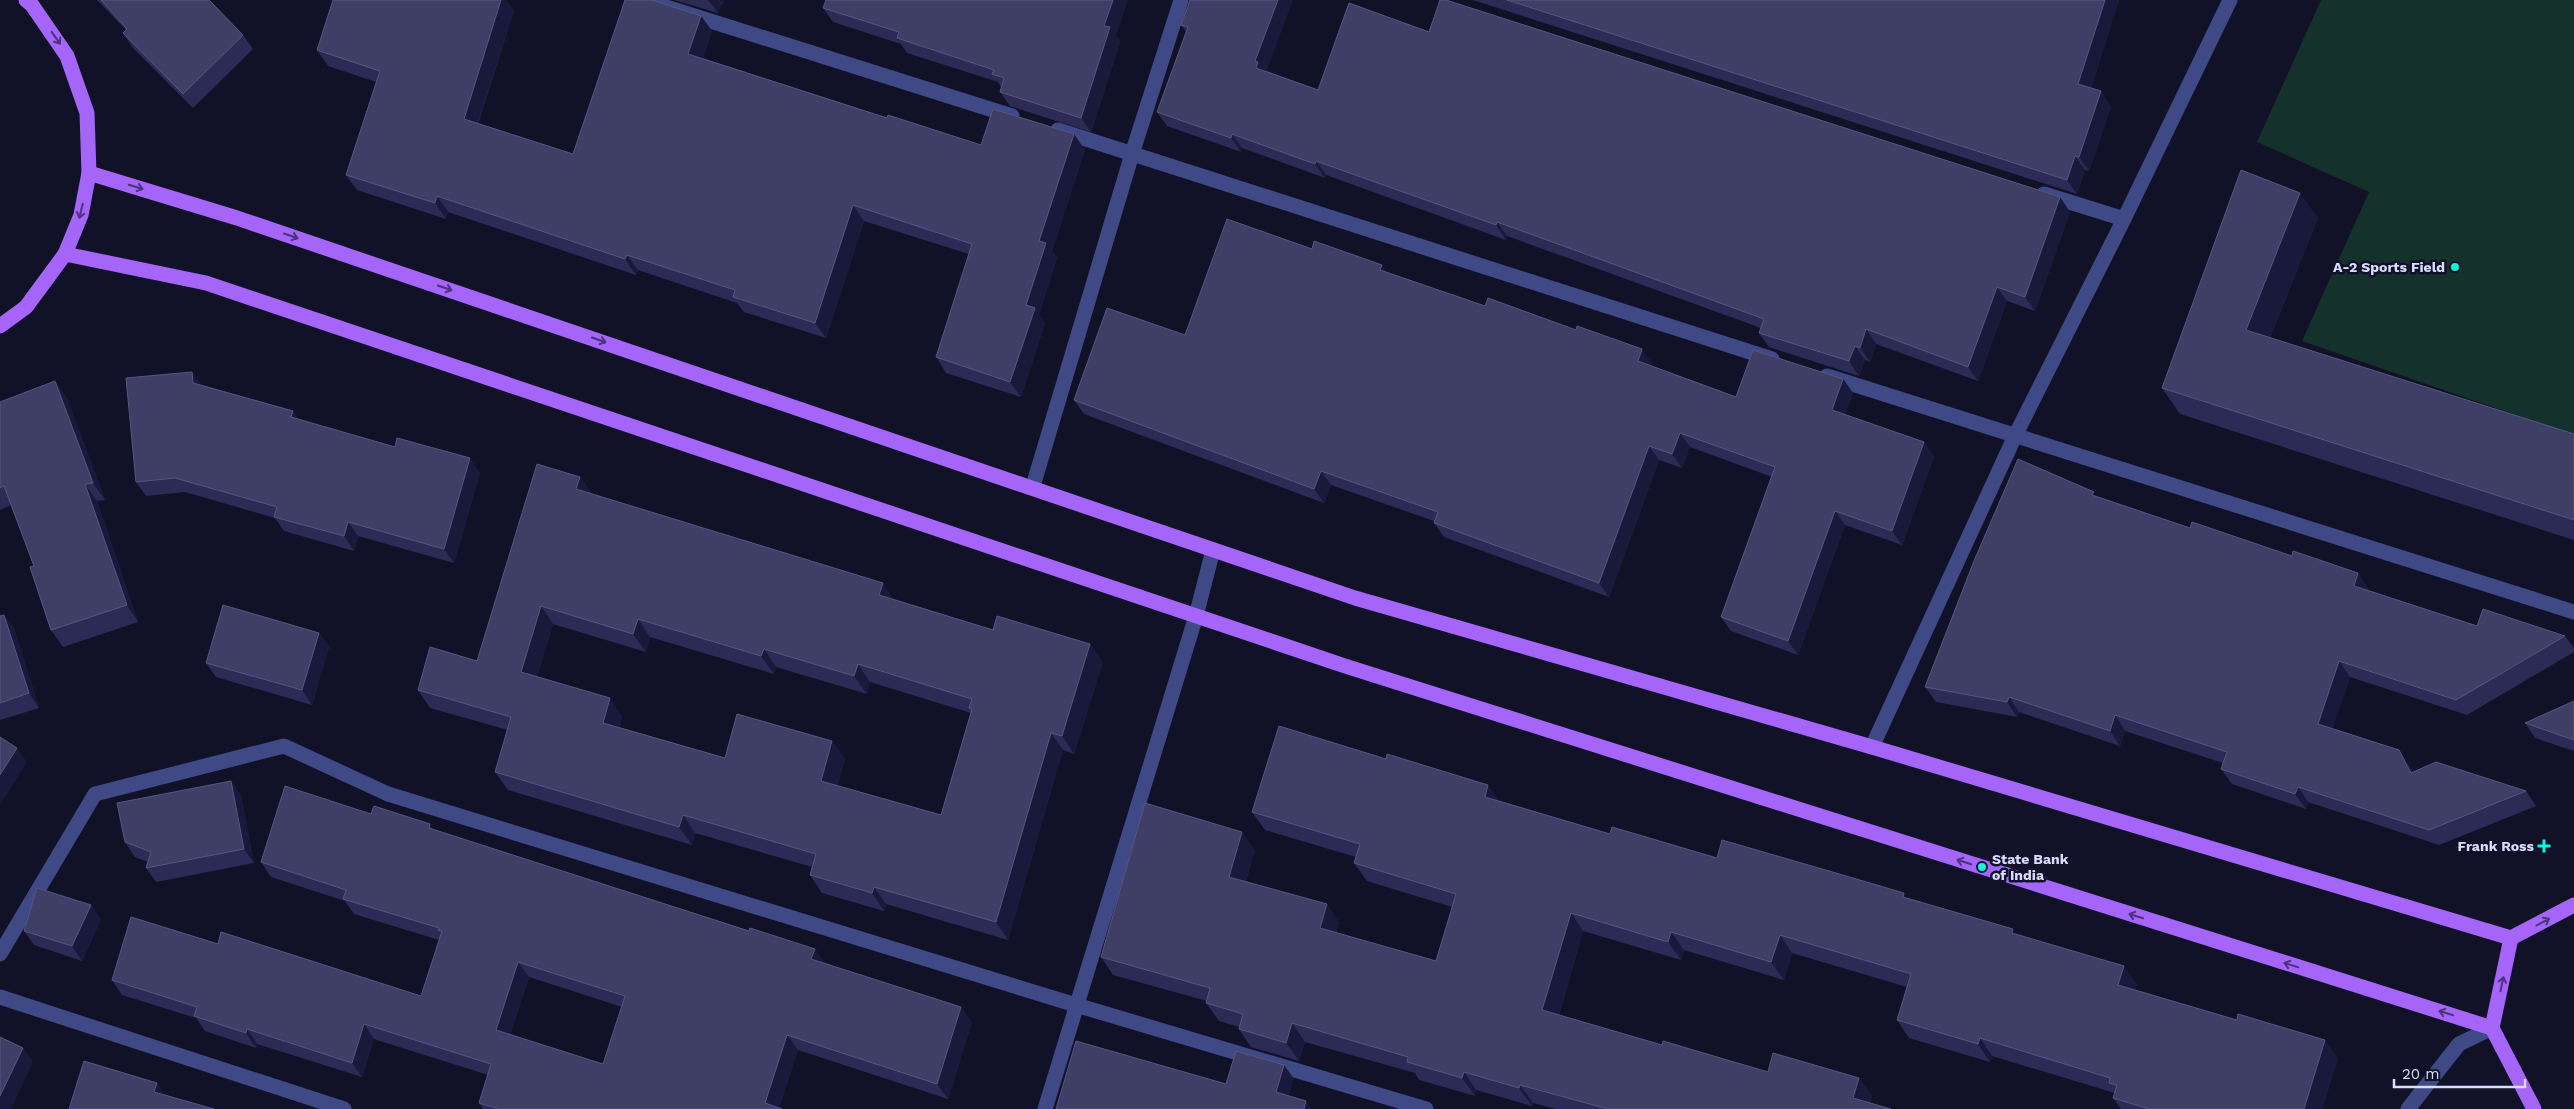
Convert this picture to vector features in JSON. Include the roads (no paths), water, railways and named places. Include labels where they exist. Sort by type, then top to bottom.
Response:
[{"type":"main road","points":[[0,326],[26,307],[65,254],[81,215],[89,174],[87,113],[68,56],[32,5],[26,0]]},
{"type":"main road","points":[[89,174],[237,218],[1033,486],[1355,598],[1872,747],[2511,938],[2574,905]]},
{"type":"main road","points":[[65,254],[206,283],[1345,666],[2492,1028]]},
{"type":"main road","points":[[2511,938],[2492,1028],[2534,1109]]},
{"type":"street","points":[[644,0],[1028,121]]},
{"type":"street","points":[[1033,486],[1132,154],[1181,0]]},
{"type":"street","points":[[1872,747],[2014,436],[2124,219],[2230,0]]},
{"type":"street","points":[[1047,127],[1787,363]]},
{"type":"street","points":[[2029,189],[2124,219]]},
{"type":"street","points":[[1815,372],[2574,612]]},
{"type":"street","points":[[1044,1109],[1196,616],[1213,550]]},
{"type":"street","points":[[0,954],[95,794],[284,746],[388,794],[1076,1005],[1426,1109]]},
{"type":"street","points":[[0,997],[344,1109]]},
{"type":"street","points":[[2408,1109],[2459,1044],[2492,1028]]},
{"type":"place","name":"A-2 Sports Field","points":[[2455,267]]},
{"type":"place","name":"Frank Ross","points":[[2544,846]]},
{"type":"place","name":"State Bank of India","points":[[1982,867]]}]
